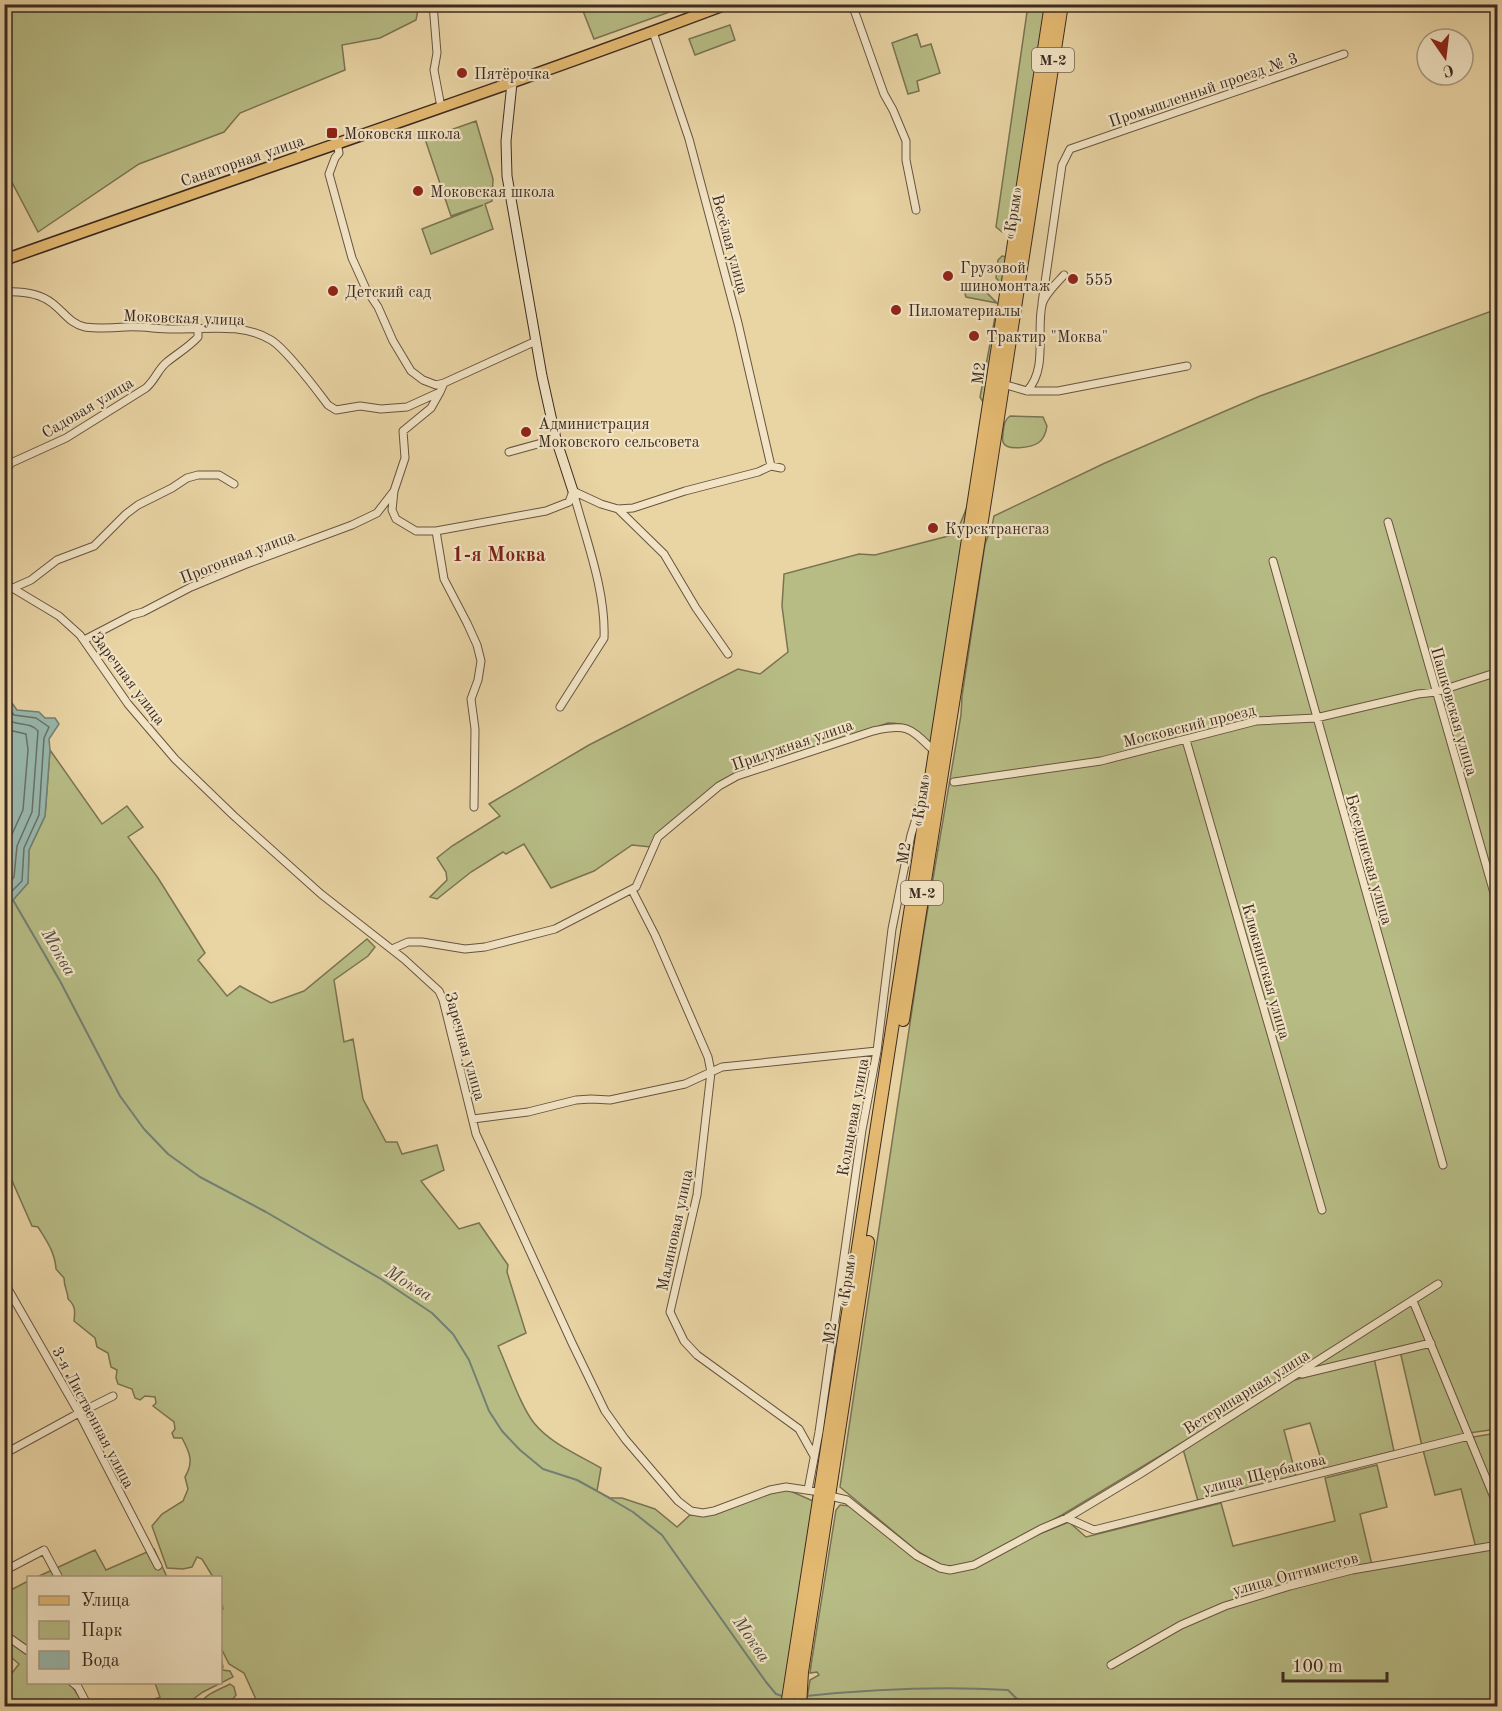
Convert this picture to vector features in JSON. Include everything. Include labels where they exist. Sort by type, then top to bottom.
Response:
[{"type":"highway","name":"М2","points":[[787,1707],[985,408],[1051,4]]},
{"type":"highway","name":"«Крым»","points":[[800,1707],[802,1672],[1062,4]]},
{"type":"main road","name":"Санаторная улица","points":[[4,260],[512,83],[727,4]]},
{"type":"street","points":[[433,4],[437,53],[434,70],[441,107]]},
{"type":"street","points":[[852,4],[884,93],[906,141],[906,160],[916,210]]},
{"type":"street","name":"Весёлая улица","points":[[653,32],[690,139],[738,323],[771,466]]},
{"type":"street","name":"Промышленный проезд № 3","points":[[1042,303],[1062,165],[1070,149],[1214,101],[1344,54]]},
{"type":"street","points":[[512,83],[506,141],[507,176],[556,439],[589,540],[599,587],[604,627],[604,638],[560,707]]},
{"type":"street","points":[[337,143],[339,153],[329,174],[352,258],[393,341],[411,371],[435,385],[444,383],[536,341]]},
{"type":"street","points":[[1027,391],[1033,384],[1039,357],[1042,303],[1064,275]]},
{"type":"street","name":"Моковская улица","points":[[4,292],[26,292],[37,296],[52,303],[72,322],[85,327],[243,330],[270,339],[328,405],[336,410],[360,406],[381,409],[407,407],[440,392]]},
{"type":"street","name":"Садовая улица","points":[[4,473],[11,463],[66,438],[146,388],[156,380],[165,363],[190,346],[198,337],[198,329]]},
{"type":"street","points":[[1003,384],[1027,391],[1058,391],[1187,366]]},
{"type":"street","points":[[444,383],[431,408],[403,431],[405,458],[394,491],[393,510],[396,519],[416,531],[436,531],[546,511],[569,502],[573,491]]},
{"type":"street","points":[[509,452],[556,439]]},
{"type":"street","points":[[573,491],[618,509],[633,508],[685,491],[758,472],[771,466],[781,468]]},
{"type":"street","points":[[13,588],[31,580],[57,560],[94,546],[138,505],[187,478],[219,474],[234,484]]},
{"type":"street","name":"Прогонная улица","points":[[84,640],[190,587],[352,525],[377,513],[394,491]]},
{"type":"street","points":[[618,509],[664,554],[696,608],[728,654]]},
{"type":"street","name":"Пашковская улица","points":[[1388,522],[1497,907]]},
{"type":"street","points":[[436,531],[444,579],[477,645],[481,661],[478,680],[471,699],[475,729],[474,807]]},
{"type":"street","name":"Бесединская улица","points":[[1273,561],[1443,1165]]},
{"type":"street","name":"Заречная улица","points":[[4,583],[59,616],[84,640],[128,704],[175,759],[321,894],[392,949],[439,991],[477,1134],[605,1411],[625,1439],[678,1501],[691,1511],[703,1513],[724,1509],[770,1490],[786,1487],[819,1493]]},
{"type":"street","name":"Московский проезд","points":[[954,782],[1101,761],[1256,721],[1316,718],[1418,694],[1436,692],[1497,672]]},
{"type":"street","name":"Прилужная улица","points":[[632,890],[641,879],[658,837],[719,786],[737,776],[892,726],[908,728],[934,752]]},
{"type":"street","name":"Клюквинская улица","points":[[1186,740],[1322,1210]]},
{"type":"street","points":[[877,1051],[892,929],[917,813],[930,779]]},
{"type":"street","points":[[392,949],[408,942],[465,949],[555,929],[632,890]]},
{"type":"street","name":"Малиновая улица","points":[[632,890],[655,935],[708,1057],[711,1072],[698,1195],[670,1312],[684,1341],[698,1355],[799,1429],[814,1456]]},
{"type":"street","name":"Кольцевая улица","points":[[472,1119],[528,1112],[576,1100],[610,1101],[685,1084],[722,1067],[877,1051],[862,1130],[814,1456],[819,1493]]},
{"type":"street","name":"3-я Лиственная улица","points":[[4,1282],[79,1413],[158,1566]]},
{"type":"street","name":"Ветеринарная улица","points":[[819,1493],[847,1500],[917,1556],[940,1568],[950,1570],[974,1565],[1067,1518],[1140,1474],[1438,1284]]},
{"type":"street","points":[[1413,1301],[1497,1507]]},
{"type":"street","points":[[1297,1375],[1431,1343]]},
{"type":"street","points":[[4,1454],[113,1396]]},
{"type":"street","name":"улица Щербакова","points":[[1067,1518],[1094,1530],[1469,1436]]},
{"type":"street","name":"улица Оптимистов","points":[[1111,1665],[1181,1625],[1225,1606],[1279,1589],[1352,1570],[1497,1545]]},
{"type":"street","points":[[4,1571],[44,1550],[58,1576]]},
{"type":"street","points":[[4,1634],[27,1650]]},
{"type":"street","points":[[75,1685],[88,1707]]},
{"type":"green space","points":[[5,4],[419,5],[416,20],[380,38],[342,45],[345,70],[240,113],[224,132],[139,164],[38,232],[5,169]]},
{"type":"green space","points":[[601,5],[689,5],[594,39],[583,11]]},
{"type":"green space","points":[[1028,5],[1047,5],[1014,221],[1009,229],[1002,232],[996,227]]},
{"type":"green space","points":[[730,25],[735,40],[695,55],[689,39]]},
{"type":"green space","points":[[917,34],[921,47],[931,44],[940,73],[917,81],[919,91],[908,94],[892,43]]},
{"type":"green space","points":[[476,121],[493,179],[492,201],[485,204],[493,229],[431,254],[422,229],[483,205],[451,216],[425,139]]},
{"type":"green space","points":[[1002,256],[1007,257],[1002,282],[1000,282],[996,278],[998,260]]},
{"type":"green space","points":[[971,288],[984,290],[997,303],[966,297],[964,290],[971,291]]},
{"type":"green space","points":[[1497,309],[1497,1429],[1469,1433],[1415,1302],[1062,1515],[973,1563],[954,1567],[941,1565],[917,1551],[840,1487],[923,937],[961,715],[985,544],[994,516],[1105,463],[1260,396]]},
{"type":"green space","points":[[998,314],[983,402],[980,397],[995,317]]},
{"type":"green space","points":[[1010,416],[1043,417],[1047,426],[1043,438],[1038,443],[1025,447],[1014,448],[1005,445],[1003,440],[1005,421]]},
{"type":"green space","points":[[976,485],[936,749],[911,728],[888,723],[736,775],[651,847],[632,845],[594,871],[551,888],[524,844],[506,854],[503,852],[471,872],[437,899],[430,897],[447,880],[446,872],[437,858],[500,816],[489,804],[589,745],[738,669],[760,674],[788,652],[782,606],[784,574],[859,554],[875,555],[956,534]]},
{"type":"green space","points":[[50,750],[102,824],[127,806],[143,827],[128,837],[158,878],[205,953],[198,960],[227,996],[240,986],[271,1003],[304,991],[367,939],[375,947],[368,956],[334,980],[344,1042],[353,1039],[363,1099],[386,1142],[397,1142],[402,1154],[437,1145],[444,1170],[421,1181],[459,1229],[479,1223],[508,1265],[507,1272],[526,1333],[498,1346],[519,1397],[534,1423],[557,1443],[601,1468],[597,1491],[610,1498],[622,1498],[655,1509],[677,1527],[690,1515],[714,1512],[786,1489],[813,1501],[785,1706],[259,1706],[244,1673],[229,1664],[222,1650],[222,1576],[212,1576],[202,1559],[197,1557],[192,1567],[167,1568],[152,1526],[162,1514],[183,1501],[188,1489],[185,1477],[190,1458],[185,1443],[182,1438],[174,1438],[172,1433],[175,1429],[174,1422],[153,1406],[156,1403],[155,1397],[145,1396],[140,1400],[135,1398],[132,1389],[118,1384],[117,1370],[111,1367],[108,1353],[97,1347],[95,1338],[74,1321],[74,1309],[68,1299],[64,1278],[56,1269],[52,1252],[38,1227],[32,1226],[6,1167],[4,1157],[4,906],[13,900],[28,883],[29,850],[45,816]]},
{"type":"green space","points":[[1408,1305],[1412,1306],[1426,1341],[1312,1369],[1311,1367]]},
{"type":"green space","points":[[1421,1346],[1432,1350],[1465,1434],[1422,1446],[1400,1351]]},
{"type":"green space","points":[[1374,1358],[1394,1451],[1324,1469],[1310,1423],[1284,1430],[1296,1476],[1198,1501],[1183,1449],[1291,1381]]},
{"type":"green space","points":[[1497,1433],[1497,1501],[1473,1437]]},
{"type":"green space","points":[[1467,1440],[1497,1512],[1497,1543],[1476,1548],[1461,1489],[1435,1495],[1423,1450]]},
{"type":"green space","points":[[1377,1465],[1387,1507],[1360,1514],[1372,1565],[1226,1607],[1349,1573],[1497,1547],[1497,1706],[806,1706],[810,1680],[819,1675],[817,1672],[810,1673],[836,1510],[840,1505],[850,1506],[928,1566],[949,1573],[976,1567],[1027,1539],[1069,1522],[1086,1537],[1221,1503],[1233,1546],[1335,1521],[1325,1478]]},
{"type":"green space","points":[[154,1549],[167,1576],[39,1576],[95,1550],[106,1570]]},
{"type":"green space","points":[[27,1582],[27,1648],[5,1632],[5,1593]]},
{"type":"green space","points":[[4,1635],[27,1652],[27,1684],[71,1684],[85,1706],[5,1706],[5,1682],[19,1664],[5,1652]]},
{"type":"green space","points":[[222,1670],[230,1671],[233,1677],[222,1682]]},
{"type":"green space","points":[[155,1684],[219,1684],[192,1700],[192,1706],[140,1706],[160,1697]]},
{"type":"green space","points":[[230,1684],[234,1687],[236,1695],[233,1699],[234,1706],[199,1706],[208,1695]]},
{"type":"water","points":[[4,692],[17,710],[39,712],[45,718],[55,718],[59,724],[49,739],[45,816],[29,850],[28,883],[5,906]]},
{"type":"waterway","name":"Моква","points":[[13,900],[60,981],[120,1096],[144,1129],[168,1154],[200,1177],[266,1212],[381,1279],[432,1313],[453,1334],[469,1360],[489,1411],[502,1431],[543,1469],[577,1480],[597,1491],[633,1512],[662,1535],[766,1682],[776,1694],[785,1697]]},
{"type":"waterway","name":"Моква","points":[[806,1696],[907,1689],[1008,1690],[1024,1706]]},
{"type":"place","name":"Пятёрочка","points":[[462,73]]},
{"type":"place","name":"Моковскя школа","points":[[332,133]]},
{"type":"place","name":"Моковская школа","points":[[418,191]]},
{"type":"place","name":"Грузовой шиномонтаж","points":[[948,276]]},
{"type":"place","name":"555","points":[[1073,279]]},
{"type":"place","name":"Детский сад","points":[[333,291]]},
{"type":"place","name":"Пиломатериалы","points":[[896,310]]},
{"type":"place","name":"Трактир \"Моква\"","points":[[974,336]]},
{"type":"place","name":"Администрация Моковского сельсовета","points":[[526,432]]},
{"type":"place","name":"Курсктрансгаз","points":[[933,528]]},
{"type":"district","name":"1-я Моква","points":[[499,554]]}]
